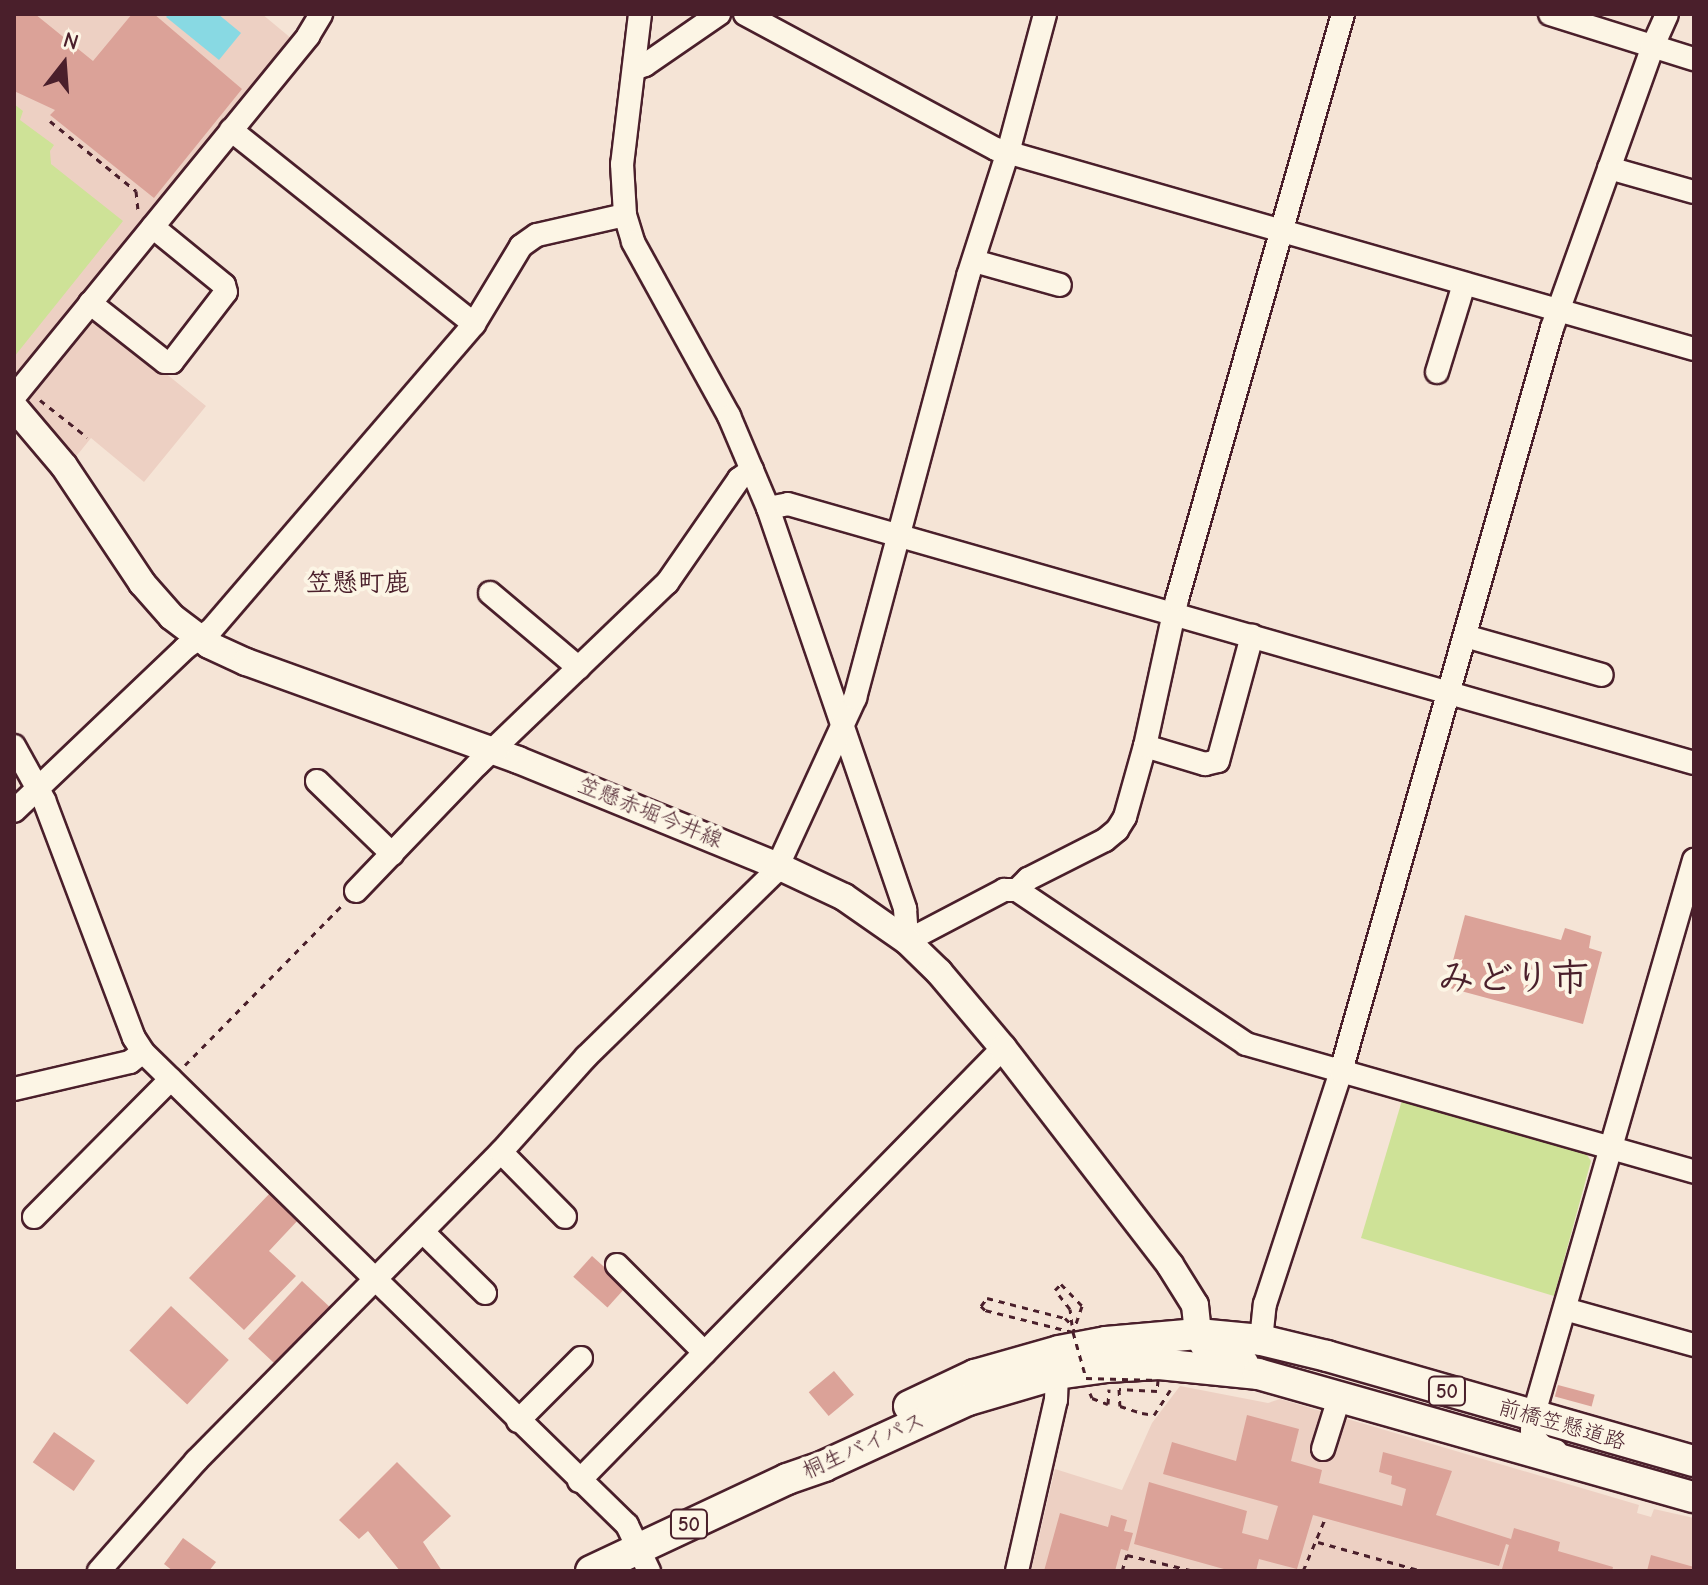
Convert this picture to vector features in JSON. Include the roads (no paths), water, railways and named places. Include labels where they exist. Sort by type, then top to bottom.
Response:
[{"type":"highway","name":"前橋笠懸道路","points":[[1198,1334],[1261,1340],[1694,1461]]},
{"type":"highway","name":"桐生バイパス","points":[[787,1479],[877,1423],[975,1375],[1059,1351],[1106,1342],[1198,1334]]},
{"type":"highway","name":"前橋笠懸道路","points":[[1232,1370],[1340,1395],[1694,1497]]},
{"type":"highway","name":"桐生バイパス","points":[[787,1479],[824,1466],[968,1400],[1057,1374],[1166,1374],[1232,1370]]},
{"type":"highway","name":"50","points":[[591,1571],[645,1559],[787,1479]]},
{"type":"main road","name":"笠懸赤堀今井線","points":[[19,399],[142,583],[172,617],[199,638],[246,662],[493,751],[778,866],[844,897],[907,941],[939,972],[1003,1048],[1170,1265],[1195,1305],[1198,1334]]},
{"type":"main road","points":[[1166,1374],[1198,1334],[1207,1350],[1224,1359],[1342,1387],[1429,1414],[1461,1432]]},
{"type":"street","points":[[19,399],[146,220],[231,130],[308,36],[321,14]]},
{"type":"street","points":[[640,14],[622,164],[625,215],[642,263],[717,393],[768,508],[905,909],[907,941],[1004,890],[1017,890],[1246,1044],[1694,1172]]},
{"type":"street","points":[[634,69],[645,65],[719,14]]},
{"type":"street","points":[[745,14],[972,138],[1007,152],[1694,349]]},
{"type":"street","points":[[99,1571],[196,1461],[501,1152],[586,1057],[778,866],[844,727],[1045,14]]},
{"type":"street","points":[[1017,890],[1028,879],[1105,840],[1117,830],[1125,817],[1145,746],[1175,614],[1343,14]]},
{"type":"street","points":[[1550,14],[1694,59]]},
{"type":"street","points":[[1261,1340],[1265,1304],[1341,1071],[1558,310],[1667,14]]},
{"type":"street","points":[[231,130],[474,324]]},
{"type":"street","points":[[1609,168],[1694,192]]},
{"type":"street","points":[[14,811],[211,630],[474,324],[521,246],[532,237],[625,215]]},
{"type":"street","points":[[90,303],[165,362],[172,362],[226,292],[224,285],[146,220]]},
{"type":"street","points":[[974,261],[1060,285]]},
{"type":"street","points":[[1437,372],[1464,284]]},
{"type":"street","points":[[356,891],[493,751],[667,583],[739,479],[752,470]]},
{"type":"street","points":[[768,508],[788,504],[1694,763]]},
{"type":"street","points":[[490,593],[579,668]]},
{"type":"street","points":[[1145,746],[1205,764],[1218,761],[1252,636]]},
{"type":"street","points":[[1465,636],[1602,675]]},
{"type":"street","points":[[14,746],[38,788],[134,1038],[143,1052],[627,1525],[645,1559]]},
{"type":"street","points":[[317,781],[392,854]]},
{"type":"street","points":[[1652,1487],[1641,1476],[1543,1447],[1532,1431],[1533,1417],[1694,860]]},
{"type":"street","points":[[579,1481],[1003,1048]]},
{"type":"street","points":[[14,1089],[130,1062],[143,1052]]},
{"type":"street","points":[[34,1217],[171,1079]]},
{"type":"street","points":[[501,1152],[565,1217]]},
{"type":"street","points":[[423,1232],[485,1293]]},
{"type":"street","points":[[617,1265],[705,1353]]},
{"type":"street","points":[[1565,1309],[1694,1345]]},
{"type":"street","points":[[518,1421],[581,1358]]},
{"type":"street","points":[[1017,1571],[1056,1400],[1057,1374]]},
{"type":"street","points":[[1323,1449],[1340,1395]]},
{"type":"water","points":[[169,14],[218,14],[241,33],[219,60],[166,17]]},
{"type":"district","name":"笠懸町鹿","points":[[358,584]]},
{"type":"district","name":"みどり市","points":[[1513,979]]}]
